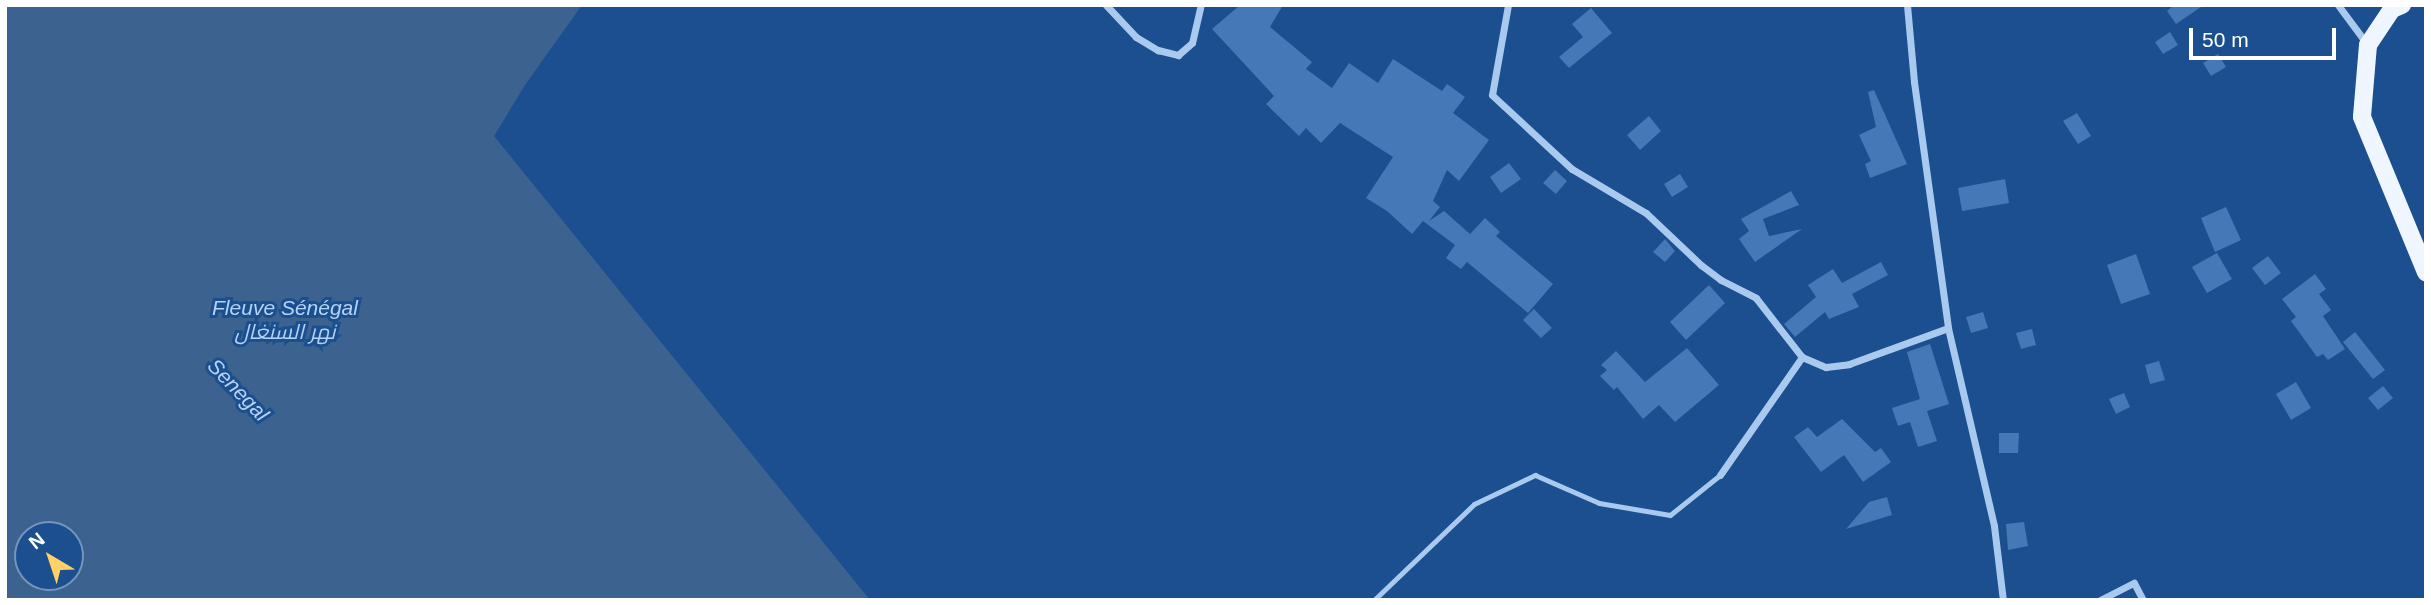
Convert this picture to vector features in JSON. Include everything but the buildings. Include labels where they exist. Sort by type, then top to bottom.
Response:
[{"type":"main road","points":[[2402,5],[2392,9],[2368,45],[2362,117],[2426,272]]},
{"type":"street","points":[[1106,5],[1136,37],[1158,50],[1178,55],[1192,43],[1201,5]]},
{"type":"street","points":[[1508,5],[1492,95],[1572,169],[1646,213],[1701,265],[1721,280],[1756,298],[1802,357],[1826,367],[1849,364],[1948,328]]},
{"type":"street","points":[[1907,5],[1914,82],[1948,328],[1994,526],[2003,600]]},
{"type":"street","points":[[2338,5],[2368,45]]},
{"type":"street","points":[[1720,475],[1802,357]]},
{"type":"street","points":[[2100,600],[2134,583],[2143,600]]},
{"type":"lane","points":[[1374,600],[1474,504],[1535,475],[1599,503],[1671,515],[1720,475]]},
{"type":"water","name":"Fleuve Sénégal نهر السنغال","points":[[5,5],[582,5],[525,85],[494,136],[870,600],[5,600]]},
{"type":"water label","name":"Senegal","points":[[238,390]]}]
